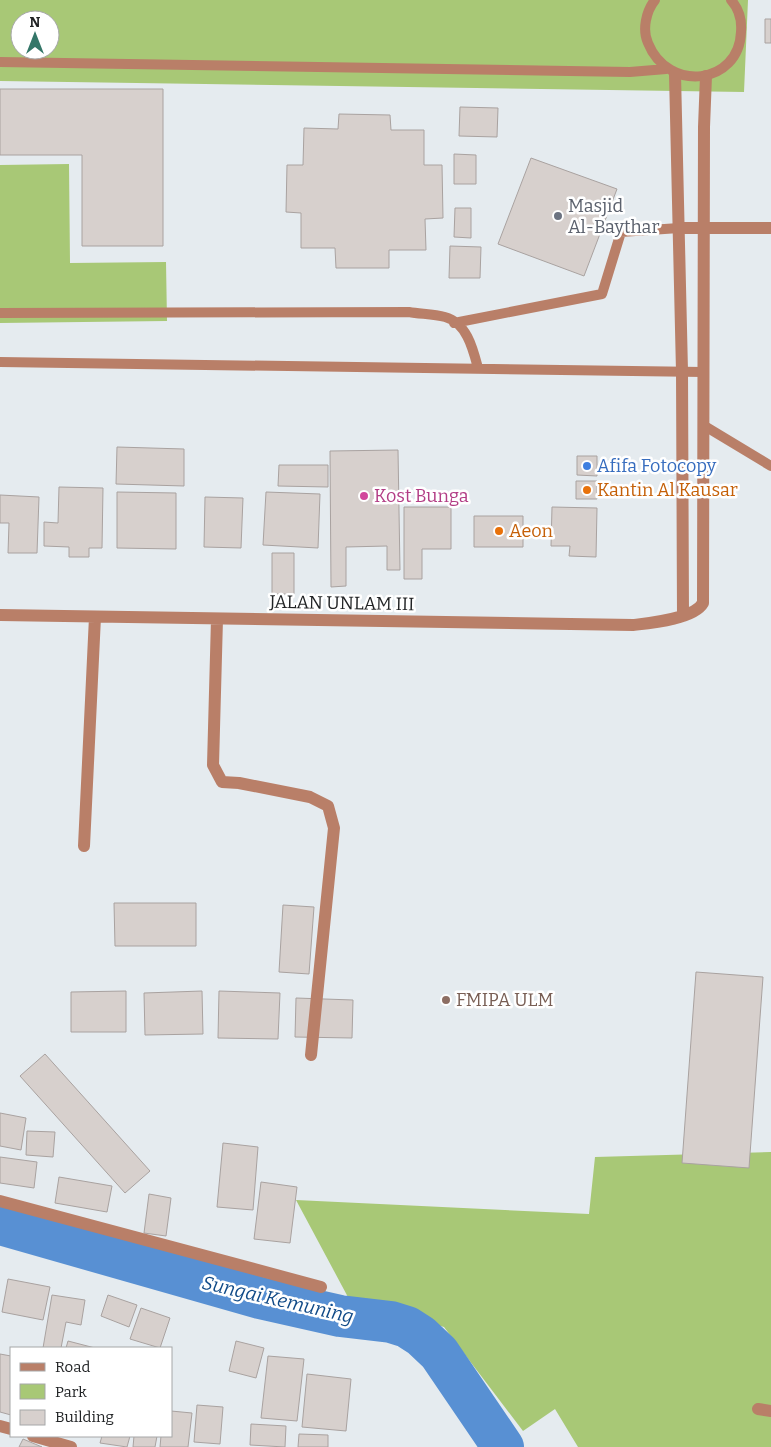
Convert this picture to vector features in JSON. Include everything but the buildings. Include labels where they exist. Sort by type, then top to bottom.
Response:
[{"type":"street","points":[[671,71],[679,228],[682,371],[683,616],[697,609],[703,603],[706,76]]},
{"type":"street","points":[[679,228],[771,228]]},
{"type":"street","name":"JALAN UNLAM III","points":[[0,615],[633,625],[683,616]]},
{"type":"street","points":[[84,846],[95,617]]},
{"type":"street","points":[[217,618],[213,765],[222,782],[239,783],[310,797],[328,806],[334,828],[311,1055]]},
{"type":"street","points":[[0,1201],[321,1287]]},
{"type":"street","points":[[758,1409],[771,1411]]},
{"type":"street","points":[[36,1437],[71,1447]]},
{"type":"lane","points":[[655,0],[646,19],[646,38],[653,56],[671,71]]},
{"type":"lane","points":[[0,62],[630,72],[671,71],[690,77],[706,76],[722,68],[734,56],[741,40],[742,22],[736,6],[731,0]]},
{"type":"lane","points":[[454,323],[602,294],[621,232],[679,228]]},
{"type":"lane","points":[[0,313],[409,312],[446,317],[463,330],[472,346],[478,368]]},
{"type":"lane","points":[[0,362],[703,372]]},
{"type":"lane","points":[[703,425],[771,466]]},
{"type":"green space","points":[[0,0],[748,0],[744,92],[0,81]]},
{"type":"green space","points":[[69,164],[70,263],[166,262],[167,321],[0,323],[0,165]]},
{"type":"green space","points":[[771,1152],[771,1447],[578,1447],[555,1409],[523,1431],[444,1327],[349,1299],[296,1200],[589,1214],[595,1157]]},
{"type":"waterway","name":"Sungai Kemuning","points":[[0,1224],[260,1298],[340,1316],[391,1322],[407,1327],[421,1336],[439,1353],[503,1447]]},
{"type":"place","name":"Masjid Al-Baythar","points":[[558,216]]},
{"type":"place","name":"Afifa Fotocopy","points":[[587,466]]},
{"type":"place","name":"Kantin Al Kausar","points":[[587,490]]},
{"type":"place","name":"Kost Bunga","points":[[364,496]]},
{"type":"place","name":"Aeon","points":[[499,531]]},
{"type":"place","name":"FMIPA ULM","points":[[446,1000]]}]
